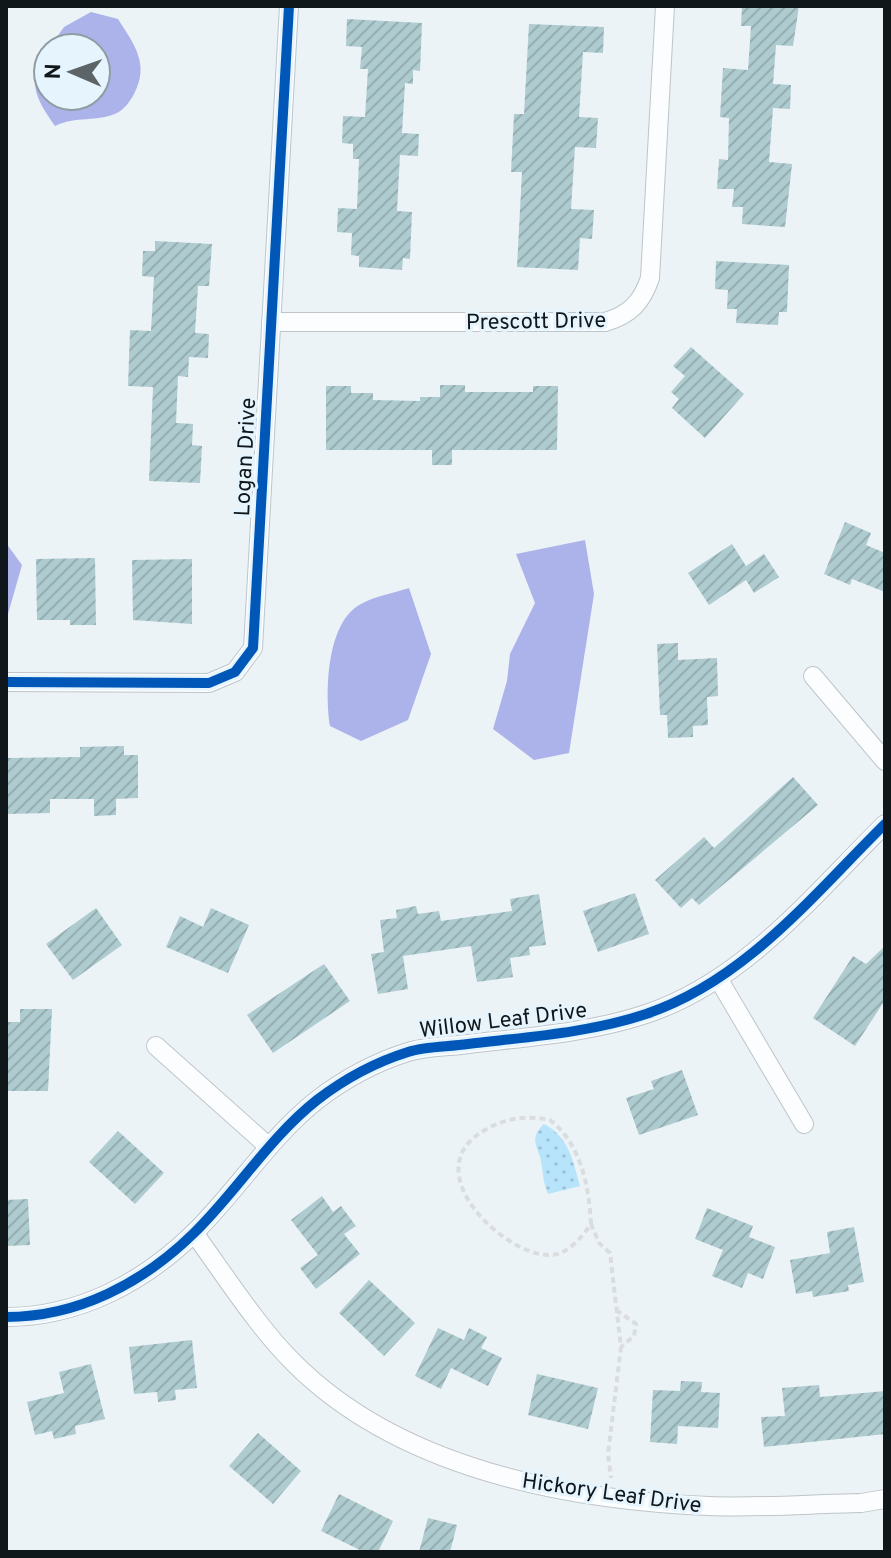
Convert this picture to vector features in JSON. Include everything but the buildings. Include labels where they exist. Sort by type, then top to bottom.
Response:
[{"type":"street","name":"Logan Drive","points":[[6,682],[209,683],[235,672],[247,661],[256,632],[289,6]]},
{"type":"street","name":"Prescott Drive","points":[[271,322],[605,322],[622,317],[634,308],[645,294],[650,278],[665,6]]},
{"type":"street","points":[[813,676],[885,761]]},
{"type":"street","name":"Willow Leaf Drive","points":[[6,1317],[62,1311],[103,1298],[137,1279],[194,1233],[269,1147],[316,1100],[354,1076],[409,1051],[608,1025],[647,1014],[719,980],[759,948],[885,824]]},
{"type":"street","points":[[719,980],[804,1124]]},
{"type":"street","points":[[156,1046],[269,1147]]},
{"type":"street","name":"Hickory Leaf Drive","points":[[194,1233],[292,1362],[337,1401],[387,1433],[507,1476],[610,1496],[712,1506],[861,1503],[885,1499]]},
{"type":"path","points":[[591,1224],[575,1245],[550,1256],[529,1250],[481,1216],[461,1190],[455,1172],[460,1151],[470,1139],[504,1122],[535,1116],[550,1120],[572,1143],[590,1202],[591,1224],[599,1243],[610,1253],[621,1347],[608,1454],[610,1496]]},
{"type":"path","points":[[616,1310],[636,1324],[634,1336],[621,1347]]},
{"type":"shaded area","points":[[91,12],[118,19],[130,37],[140,64],[139,83],[129,102],[117,113],[55,126],[46,112],[112,112],[112,32],[60,32]]},
{"type":"shaded area","points":[[585,540],[594,594],[569,753],[534,760],[493,729],[507,681],[510,654],[535,603],[516,554]]},
{"type":"shaded area","points":[[6,543],[22,565],[6,621]]},
{"type":"shaded area","points":[[409,588],[431,654],[408,720],[361,741],[330,726],[328,678],[334,642],[349,613],[361,604]]},
{"type":"shaded area","points":[[544,1124],[565,1143],[580,1186],[548,1194],[535,1140]]},
{"type":"cycle path","points":[[6,682],[209,683],[235,672],[253,648],[289,6]]},
{"type":"cycle path","points":[[6,1317],[59,1311],[84,1304],[131,1282],[153,1267],[210,1217],[300,1115],[327,1093],[372,1066],[422,1049],[602,1026],[646,1014],[682,999],[715,980],[776,933],[885,824]]}]
